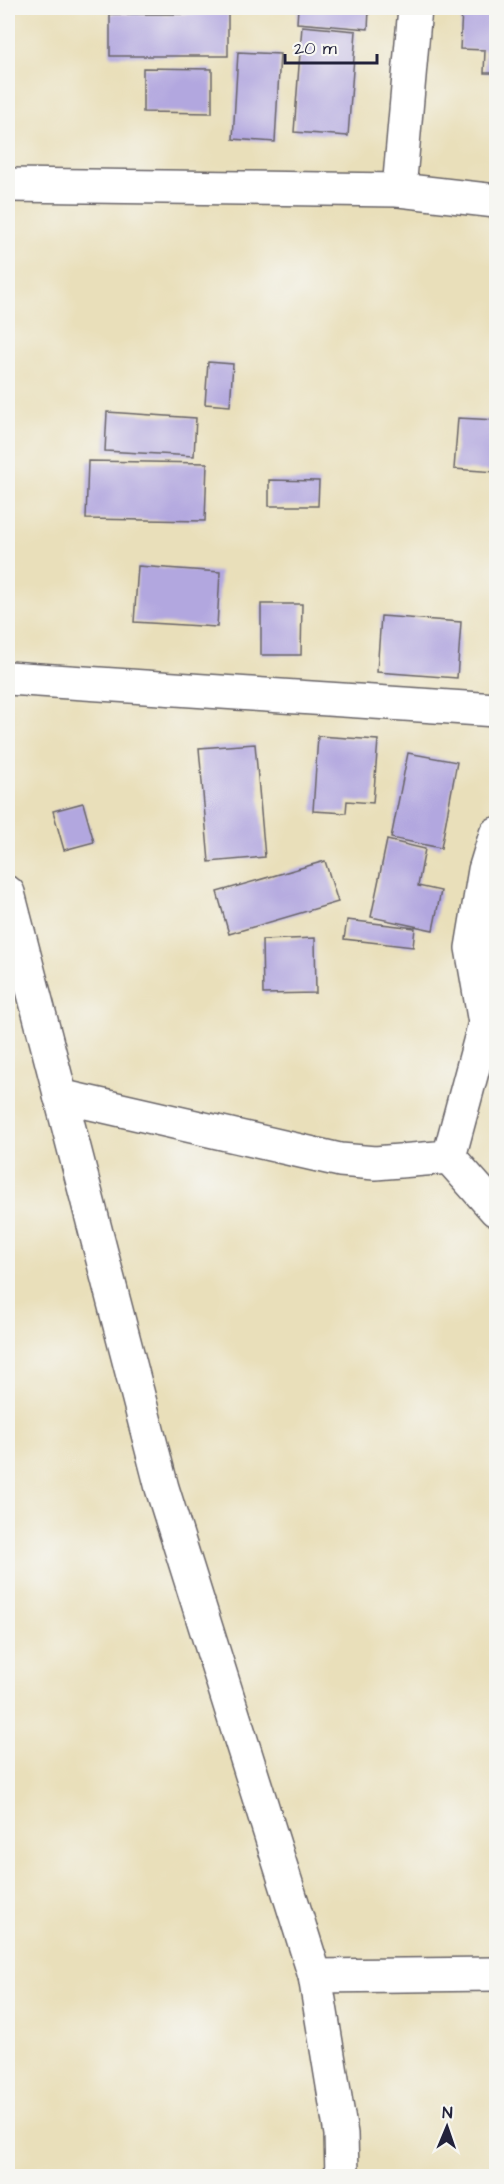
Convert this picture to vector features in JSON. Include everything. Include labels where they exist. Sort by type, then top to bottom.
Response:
[{"type":"street","points":[[399,190],[415,8]]},
{"type":"street","points":[[8,185],[399,190],[496,201]]},
{"type":"street","points":[[8,678],[496,710]]},
{"type":"street","points":[[449,1157],[485,1023],[472,948],[485,870],[496,834]]},
{"type":"street","points":[[8,892],[162,1488],[315,1976],[341,2134],[342,2176]]},
{"type":"street","points":[[60,1096],[340,1160],[375,1163],[449,1157]]},
{"type":"street","points":[[449,1157],[496,1210]]},
{"type":"street","points":[[315,1976],[496,1974]]},
{"type":"building","points":[[298,8],[369,10],[368,29],[297,23]]},
{"type":"building","points":[[462,9],[496,10],[496,73],[484,73],[485,50],[460,49]]},
{"type":"building","points":[[110,14],[228,14],[228,56],[110,56]]},
{"type":"building","points":[[302,26],[356,31],[348,136],[294,132]]},
{"type":"building","points":[[238,52],[280,54],[275,142],[233,139]]},
{"type":"building","points":[[143,68],[212,69],[212,113],[143,112]]},
{"type":"building","points":[[208,362],[233,364],[230,406],[205,404]]},
{"type":"building","points":[[107,412],[196,418],[194,456],[105,451]]},
{"type":"building","points":[[458,418],[496,420],[496,472],[454,469]]},
{"type":"building","points":[[88,461],[207,463],[205,521],[86,519]]},
{"type":"building","points":[[269,480],[319,481],[318,506],[269,506]]},
{"type":"building","points":[[138,566],[220,572],[217,627],[134,622]]},
{"type":"building","points":[[261,604],[302,604],[301,655],[261,655]]},
{"type":"building","points":[[381,616],[461,622],[457,678],[377,672]]},
{"type":"building","points":[[318,736],[378,740],[373,803],[347,801],[346,813],[313,811]]},
{"type":"building","points":[[255,744],[265,857],[209,862],[199,748]]},
{"type":"building","points":[[408,753],[457,762],[441,848],[391,838]]},
{"type":"building","points":[[83,803],[94,842],[64,850],[53,811]]},
{"type":"building","points":[[387,840],[425,849],[418,886],[441,891],[433,930],[371,917]]},
{"type":"building","points":[[325,861],[338,902],[229,934],[217,892]]},
{"type":"building","points":[[347,920],[415,928],[413,947],[344,939]]},
{"type":"building","points":[[315,938],[316,993],[263,994],[262,940]]}]
